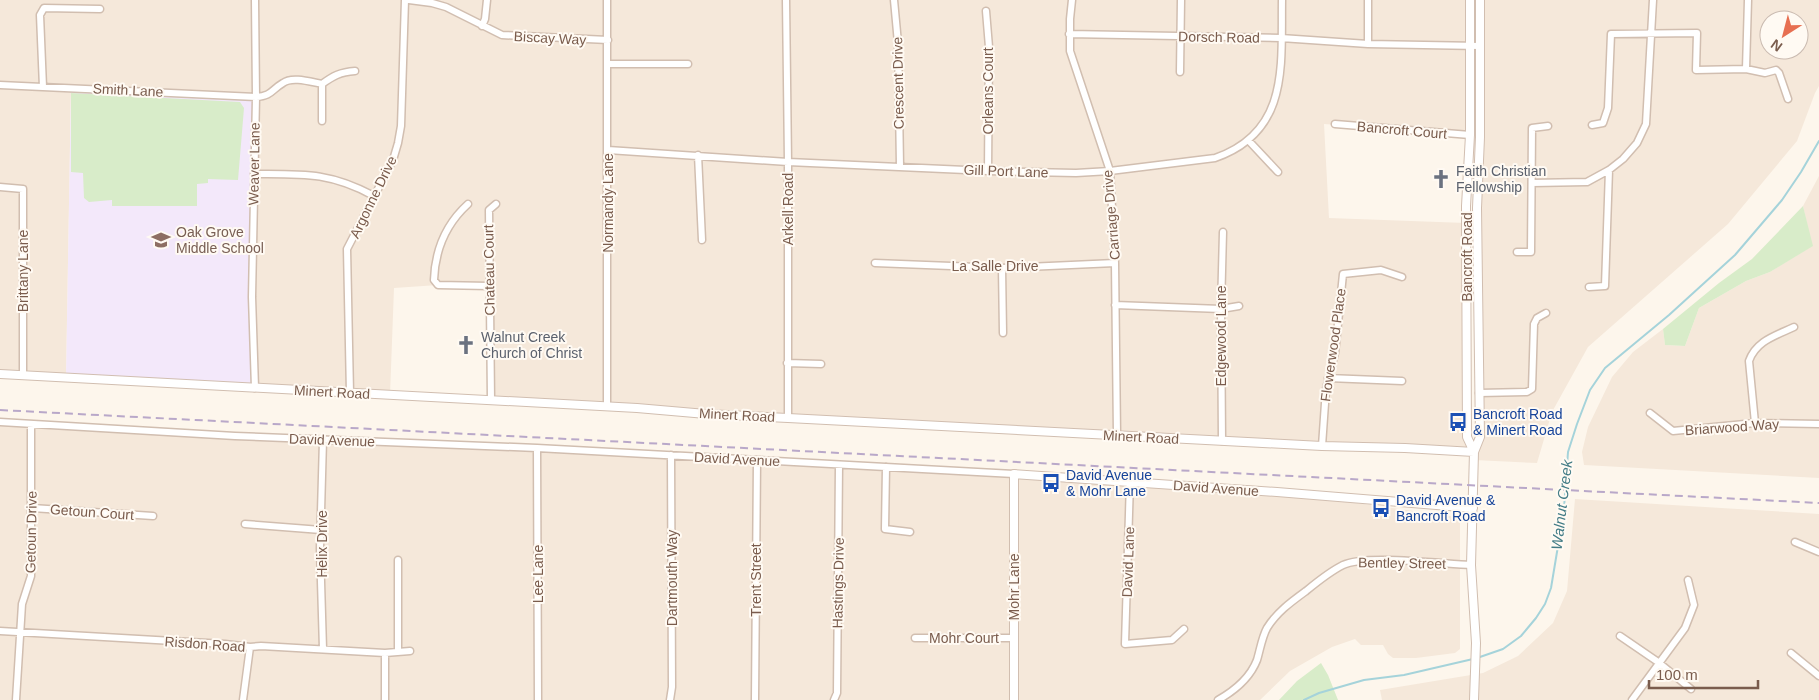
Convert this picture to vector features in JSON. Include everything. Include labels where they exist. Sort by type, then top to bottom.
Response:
[{"type":"street","name":"Weaver Lane","points":[[255,0],[256,97],[252,296],[255,388]]},
{"type":"street","name":"Argonne Drive","points":[[350,393],[347,249],[393,160],[398,143],[401,126],[405,0]]},
{"type":"street","name":"Biscay Way","points":[[410,0],[446,7],[502,35],[608,40]]},
{"type":"street","points":[[482,26],[487,0]]},
{"type":"street","name":"Normandy Lane","points":[[607,0],[607,406]]},
{"type":"street","name":"Arkell Road","points":[[786,0],[788,418]]},
{"type":"street","name":"Crescent Drive","points":[[894,0],[898,43],[900,166]]},
{"type":"street","name":"Carriage Drive","points":[[1072,0],[1069,34],[1070,51],[1110,171],[1115,263],[1117,435]]},
{"type":"street","points":[[1180,72],[1181,0]]},
{"type":"street","name":"Gill Port Lane","points":[[608,150],[788,162],[1076,173],[1110,171],[1215,158],[1228,154],[1248,140],[1264,123],[1277,98],[1280,83],[1282,0]]},
{"type":"street","points":[[1368,0],[1368,44]]},
{"type":"street","name":"Bancroft Road","points":[[1470,0],[1470,135],[1466,206],[1467,437],[1474,452]]},
{"type":"street","name":"Bancroft Road","points":[[1474,700],[1476,643],[1471,565],[1474,452],[1480,436],[1477,208],[1480,137],[1480,0]]},
{"type":"street","points":[[1532,183],[1587,182],[1608,170],[1637,143],[1646,124],[1653,0]]},
{"type":"street","points":[[1746,69],[1748,0]]},
{"type":"street","points":[[43,87],[40,15],[44,8],[100,9]]},
{"type":"street","name":"Orleans Court","points":[[986,12],[989,47],[988,171]]},
{"type":"street","points":[[1592,125],[1604,123],[1608,108],[1611,34],[1697,33],[1696,70],[1746,69],[1765,73],[1776,70],[1780,73],[1788,99]]},
{"type":"street","name":"Dorsch Road","points":[[1069,34],[1281,38],[1368,44],[1480,46]]},
{"type":"street","points":[[608,64],[688,64]]},
{"type":"street","points":[[256,97],[264,97],[270,94],[284,82],[299,80],[322,84],[336,74],[354,71]]},
{"type":"street","points":[[322,84],[322,121]]},
{"type":"street","name":"Smith Lane","points":[[0,85],[256,97]]},
{"type":"street","name":"Bancroft Court","points":[[1335,124],[1470,135]]},
{"type":"street","points":[[1517,252],[1531,252],[1532,128],[1548,126]]},
{"type":"street","points":[[1248,140],[1278,172]]},
{"type":"street","points":[[698,155],[702,240]]},
{"type":"street","points":[[1589,287],[1605,286],[1608,170]]},
{"type":"street","points":[[254,174],[306,174],[327,177],[346,182],[374,196]]},
{"type":"street","name":"Brittany Lane","points":[[0,188],[23,189],[23,375]]},
{"type":"street","points":[[468,204],[457,214],[441,241],[434,263],[434,280],[438,285],[490,286]]},
{"type":"street","name":"Chateau Court","points":[[491,400],[488,210],[496,204]]},
{"type":"street","name":"Edgewood Lane","points":[[1222,441],[1221,309],[1223,232]]},
{"type":"street","name":"La Salle Drive","points":[[875,263],[1002,268],[1115,263]]},
{"type":"street","points":[[1002,268],[1003,333]]},
{"type":"street","name":"Flowerwood Place","points":[[1322,446],[1325,400],[1328,378],[1335,353],[1343,274],[1381,270],[1402,277]]},
{"type":"street","points":[[1115,305],[1221,309],[1239,306]]},
{"type":"street","points":[[1479,393],[1527,392],[1532,389],[1534,324],[1537,318],[1546,313]]},
{"type":"street","points":[[1755,423],[1749,361],[1752,353],[1764,342],[1794,327]]},
{"type":"street","points":[[787,363],[821,364]]},
{"type":"street","name":"Minert Road","points":[[0,374],[1222,441],[1474,452]]},
{"type":"street","points":[[1328,378],[1402,381]]},
{"type":"street","name":"Briarwood Way","points":[[1650,413],[1673,430],[1755,423],[1819,424]]},
{"type":"street","name":"David Avenue","points":[[0,422],[323,440],[537,448],[1014,474],[1130,481],[1473,508]]},
{"type":"street","name":"Getoun Drive","points":[[16,700],[22,604],[31,576],[31,424]]},
{"type":"street","name":"Helix Drive","points":[[323,440],[321,530],[323,649]]},
{"type":"street","name":"Lee Lane","points":[[537,448],[538,700]]},
{"type":"street","name":"Dartmouth Way","points":[[670,700],[672,686],[672,455]]},
{"type":"street","name":"Trent Street","points":[[755,700],[757,460]]},
{"type":"street","name":"Hastings Drive","points":[[834,700],[837,693],[840,465]]},
{"type":"street","points":[[886,467],[884,529],[910,532]]},
{"type":"street","name":"Mohr Lane","points":[[1014,474],[1014,700]]},
{"type":"street","name":"David Lane","points":[[1130,481],[1125,644],[1172,640],[1184,630]]},
{"type":"street","name":"Getoun Court","points":[[32,508],[153,516]]},
{"type":"street","points":[[244,524],[321,530]]},
{"type":"street","points":[[1795,542],[1819,552]]},
{"type":"street","points":[[398,560],[398,652]]},
{"type":"street","name":"Bentley Street","points":[[1218,700],[1241,683],[1250,673],[1256,662],[1266,630],[1274,618],[1290,603],[1344,565],[1359,560],[1380,560],[1471,565]]},
{"type":"street","points":[[1632,700],[1658,662],[1685,628],[1694,605],[1688,580]]},
{"type":"street","name":"Risdon Road","points":[[0,631],[225,644],[250,648],[261,646],[385,653],[410,651]]},
{"type":"street","points":[[1620,636],[1658,662],[1691,689]]},
{"type":"street","name":"Mohr Court","points":[[915,638],[1014,638]]},
{"type":"street","points":[[242,700],[250,648]]},
{"type":"street","points":[[385,653],[385,700]]},
{"type":"street","points":[[1792,653],[1819,676]]},
{"type":"shaded area","points":[[0,0],[1469,0],[1470,135],[1324,124],[1329,218],[1466,223],[1467,437],[1473,451],[1480,436],[1480,0],[1819,0],[1819,86],[1797,141],[1728,224],[1588,347],[1552,412],[1537,463],[1474,460],[1474,452],[491,400],[489,286],[438,285],[394,288],[390,395],[255,388],[71,88],[66,378],[0,374]]},
{"type":"shaded area","name":"Oak Grove Middle School","points":[[71,88],[256,97],[255,388],[66,378]]},
{"type":"shaded area","points":[[1819,176],[1819,478],[1584,465],[1582,452],[1588,427],[1612,377],[1633,352],[1663,329],[1665,345],[1685,346],[1699,308],[1746,281],[1770,272],[1812,246],[1803,206]]},
{"type":"shaded area","points":[[0,422],[537,448],[1277,492],[1457,517],[1460,521],[1460,649],[1455,653],[1416,658],[1393,658],[1388,654],[1383,645],[1361,645],[1355,639],[1332,647],[1290,671],[1260,700],[0,700]]},
{"type":"shaded area","points":[[1575,499],[1819,514],[1819,700],[1382,700],[1380,690],[1483,673],[1518,656],[1553,623],[1567,591]]},
{"type":"green space","points":[[71,93],[240,102],[244,108],[238,180],[208,179],[208,183],[197,184],[197,206],[112,206],[112,200],[89,202],[84,198],[83,173],[71,172]]},
{"type":"green space","points":[[1803,206],[1813,246],[1770,272],[1746,281],[1699,308],[1685,346],[1665,345],[1663,329],[1719,283],[1752,259]]},
{"type":"green space","points":[[1321,663],[1338,700],[1279,700],[1297,681]]},
{"type":"waterway","name":"Walnut Creek","points":[[1477,658],[1503,649],[1521,636],[1545,604],[1551,588],[1564,508],[1568,452],[1590,390],[1605,368],[1669,315],[1735,255],[1782,200],[1819,141]]},
{"type":"waterway","name":"Walnut Creek","points":[[1304,700],[1319,693],[1364,680],[1404,675],[1473,659]]},
{"type":"railway","points":[[0,410],[1819,503]]},
{"type":"place","name":"Faith Christian Fellowship","points":[[1441,179]]},
{"type":"place","name":"Oak Grove Middle School","points":[[161,240]]},
{"type":"place","name":"Walnut Creek Church of Christ","points":[[466,345]]},
{"type":"place","name":"Bancroft Road & Minert Road","points":[[1458,422]]},
{"type":"place","name":"David Avenue & Mohr Lane","points":[[1051,483]]},
{"type":"place","name":"David Avenue & Bancroft Road","points":[[1381,508]]}]
